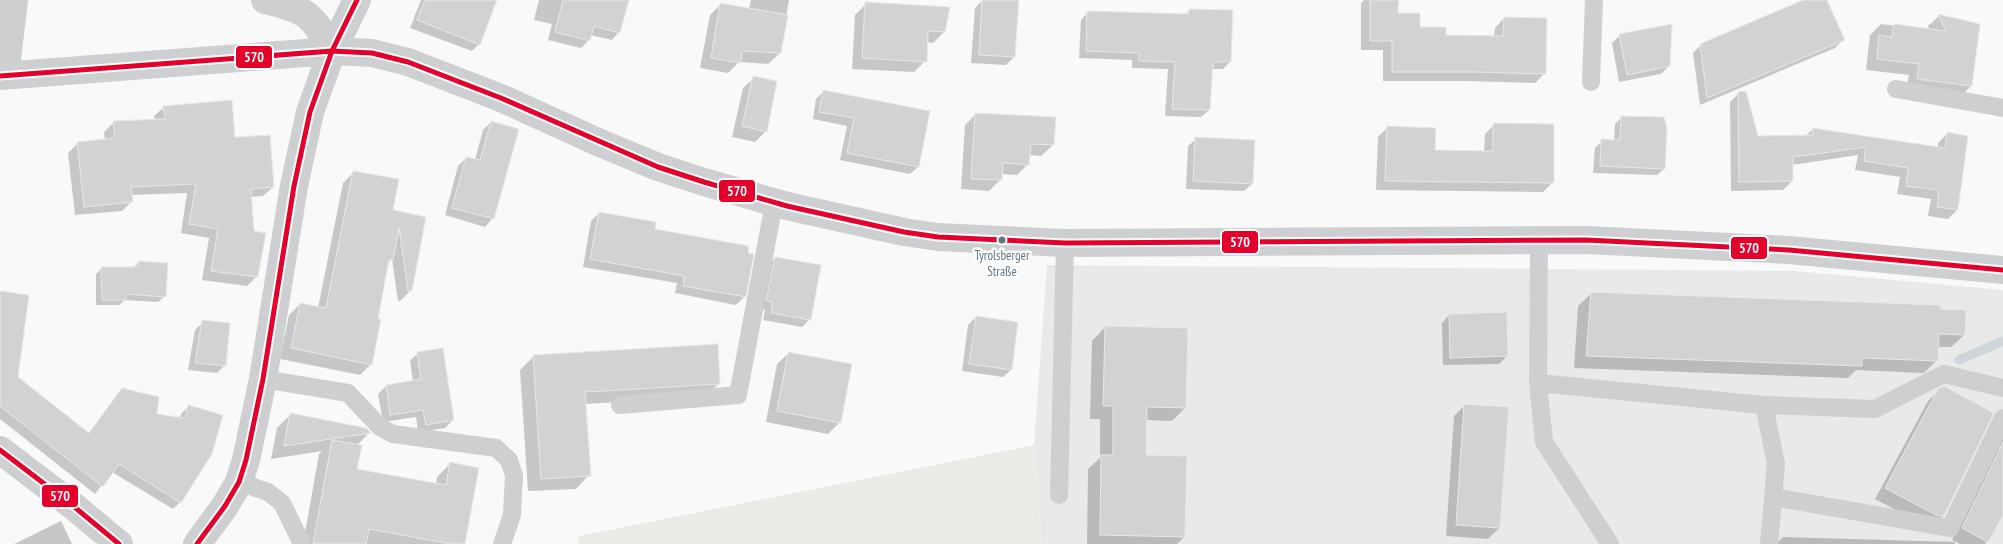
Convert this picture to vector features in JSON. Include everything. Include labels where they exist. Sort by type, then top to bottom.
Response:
[{"type":"street","points":[[14,0],[3,76],[332,51],[372,53],[408,62],[501,98],[658,167],[774,203],[904,232],[938,237],[1066,243],[1539,240],[1655,242],[1789,250],[2003,270]]},
{"type":"street","points":[[265,0],[291,6],[307,15],[320,27],[332,51]]},
{"type":"street","points":[[197,544],[225,506],[239,482],[246,460],[263,379],[294,186],[310,112],[332,51],[357,0]]},
{"type":"street","points":[[0,450],[119,544]]},
{"type":"lane","points":[[1591,82],[1594,0]]},
{"type":"lane","points":[[1896,89],[2003,108]]},
{"type":"lane","points":[[620,404],[738,395],[774,203]]},
{"type":"lane","points":[[1539,240],[1538,383],[1544,442],[1610,544]]},
{"type":"lane","points":[[1059,495],[1066,243]]},
{"type":"lane","points":[[1538,383],[1764,406],[1876,410],[1944,374],[2003,388]]},
{"type":"lane","points":[[263,379],[348,393],[380,427],[393,434],[496,448],[509,460],[514,475],[512,515],[502,544]]},
{"type":"lane","points":[[1764,406],[1776,464],[1769,544]]},
{"type":"lane","points":[[1773,497],[1950,528],[2003,418]]},
{"type":"lane","points":[[239,482],[268,492],[282,503],[302,544]]},
{"type":"shaded area","points":[[1047,265],[1795,271],[2003,290],[2003,544],[1042,544],[1034,445]]},
{"type":"shaded area","points":[[1034,445],[1042,544],[578,544],[579,536]]},
{"type":"building","points":[[425,0],[497,0],[480,45],[417,20]]},
{"type":"building","points":[[563,0],[629,0],[620,33],[594,26],[590,41],[555,32]]},
{"type":"building","points":[[982,0],[1019,0],[1015,57],[979,55]]},
{"type":"building","points":[[1370,0],[1399,0],[1398,13],[1420,13],[1420,27],[1446,27],[1446,35],[1503,36],[1504,17],[1547,18],[1546,74],[1392,72],[1392,41],[1370,41]]},
{"type":"building","points":[[1803,0],[1827,0],[1845,40],[1707,98],[1700,44]]},
{"type":"building","points":[[865,2],[950,7],[945,32],[928,31],[927,62],[862,58]]},
{"type":"building","points":[[720,3],[788,15],[781,53],[742,51],[741,63],[711,58]]},
{"type":"building","points":[[1189,9],[1233,10],[1231,62],[1213,62],[1210,110],[1172,109],[1175,62],[1139,61],[1139,53],[1086,51],[1087,11],[1189,14]]},
{"type":"building","points":[[1938,14],[1980,24],[1972,86],[1917,79],[1919,64],[1877,59],[1879,35],[1892,37],[1894,24],[1946,31]]},
{"type":"building","points":[[1672,24],[1670,66],[1627,75],[1619,34]]},
{"type":"building","points":[[753,76],[777,81],[767,132],[742,126]]},
{"type":"building","points":[[823,90],[930,111],[919,167],[847,153],[854,118],[819,112]]},
{"type":"building","points":[[1746,91],[1758,136],[1813,135],[1812,128],[1945,148],[1947,132],[1968,136],[1958,210],[1937,207],[1939,190],[1906,186],[1908,168],[1864,161],[1866,147],[1793,157],[1793,181],[1739,182],[1738,92]]},
{"type":"building","points":[[232,100],[235,137],[270,135],[274,187],[251,189],[254,231],[266,233],[258,277],[211,271],[218,229],[189,224],[196,184],[131,187],[133,202],[84,207],[77,142],[115,138],[113,121],[165,119],[163,106]]},
{"type":"building","points":[[975,113],[1056,117],[1054,145],[1031,144],[1029,165],[1003,163],[1002,180],[971,179]]},
{"type":"building","points":[[1621,116],[1664,117],[1667,128],[1665,169],[1600,166],[1601,139],[1620,140]]},
{"type":"building","points":[[491,121],[519,129],[494,219],[452,208],[466,157],[480,160]]},
{"type":"building","points":[[1493,123],[1554,124],[1554,183],[1385,181],[1387,126],[1436,128],[1435,150],[1493,151]]},
{"type":"building","points":[[1195,137],[1255,140],[1253,184],[1193,181]]},
{"type":"building","points":[[353,171],[399,179],[393,210],[426,217],[412,291],[408,291],[399,228],[393,260],[389,259],[378,319],[381,319],[372,365],[291,348],[300,303],[326,308]]},
{"type":"building","points":[[599,212],[656,222],[655,229],[749,246],[748,253],[754,254],[746,297],[683,286],[684,276],[590,259]]},
{"type":"building","points":[[775,257],[821,265],[811,320],[771,313],[772,302],[766,301]]},
{"type":"building","points":[[138,261],[168,263],[166,297],[126,294],[126,300],[102,300],[101,267],[138,267]]},
{"type":"building","points":[[0,291],[29,295],[18,377],[89,433],[122,388],[159,397],[157,414],[185,418],[188,405],[223,415],[212,454],[181,503],[119,464],[103,487],[0,406]]},
{"type":"building","points":[[1591,292],[1940,305],[1940,309],[1966,310],[1965,335],[1939,334],[1938,361],[1862,358],[1862,366],[1586,356]]},
{"type":"building","points":[[1507,312],[1508,356],[1450,358],[1449,314]]},
{"type":"building","points":[[976,316],[1018,322],[1012,370],[969,364]]},
{"type":"building","points":[[202,320],[230,323],[226,366],[195,363]]},
{"type":"building","points":[[1105,326],[1188,328],[1186,408],[1147,407],[1146,455],[1187,456],[1185,537],[1100,535],[1101,455],[1113,455],[1113,406],[1103,406]]},
{"type":"building","points":[[718,344],[720,384],[585,392],[591,476],[541,479],[533,355]]},
{"type":"building","points":[[443,348],[454,420],[426,425],[423,410],[390,415],[386,385],[421,379],[417,352]]},
{"type":"building","points":[[788,352],[852,364],[841,423],[777,411]]},
{"type":"building","points":[[1944,386],[1994,413],[1944,516],[1936,515],[1885,488],[1938,389]]},
{"type":"building","points":[[1464,404],[1509,407],[1500,528],[1456,525]]},
{"type":"building","points":[[290,413],[366,428],[371,433],[284,446]]},
{"type":"building","points":[[332,440],[362,445],[357,469],[446,485],[450,462],[479,468],[465,544],[451,544],[369,529],[366,544],[313,544]]},
{"type":"building","points":[[2003,442],[2003,516],[1988,542],[1962,528]]},
{"type":"waterway","points":[[1959,360],[2003,341]]},
{"type":"transit line","name":"570","points":[[197,544],[225,506],[239,482],[246,460],[263,379],[294,186],[310,112],[332,51],[357,0]]},
{"type":"transit line","name":"570","points":[[0,76],[332,51],[372,53],[408,62],[501,98],[658,167],[704,182],[787,206],[904,232],[938,237],[1065,243],[1586,240],[1789,250],[2003,270]]},
{"type":"transit line","name":"570","points":[[0,450],[119,544]]},
{"type":"place","name":"Tyrolsberger Straße","points":[[1002,240]]}]
